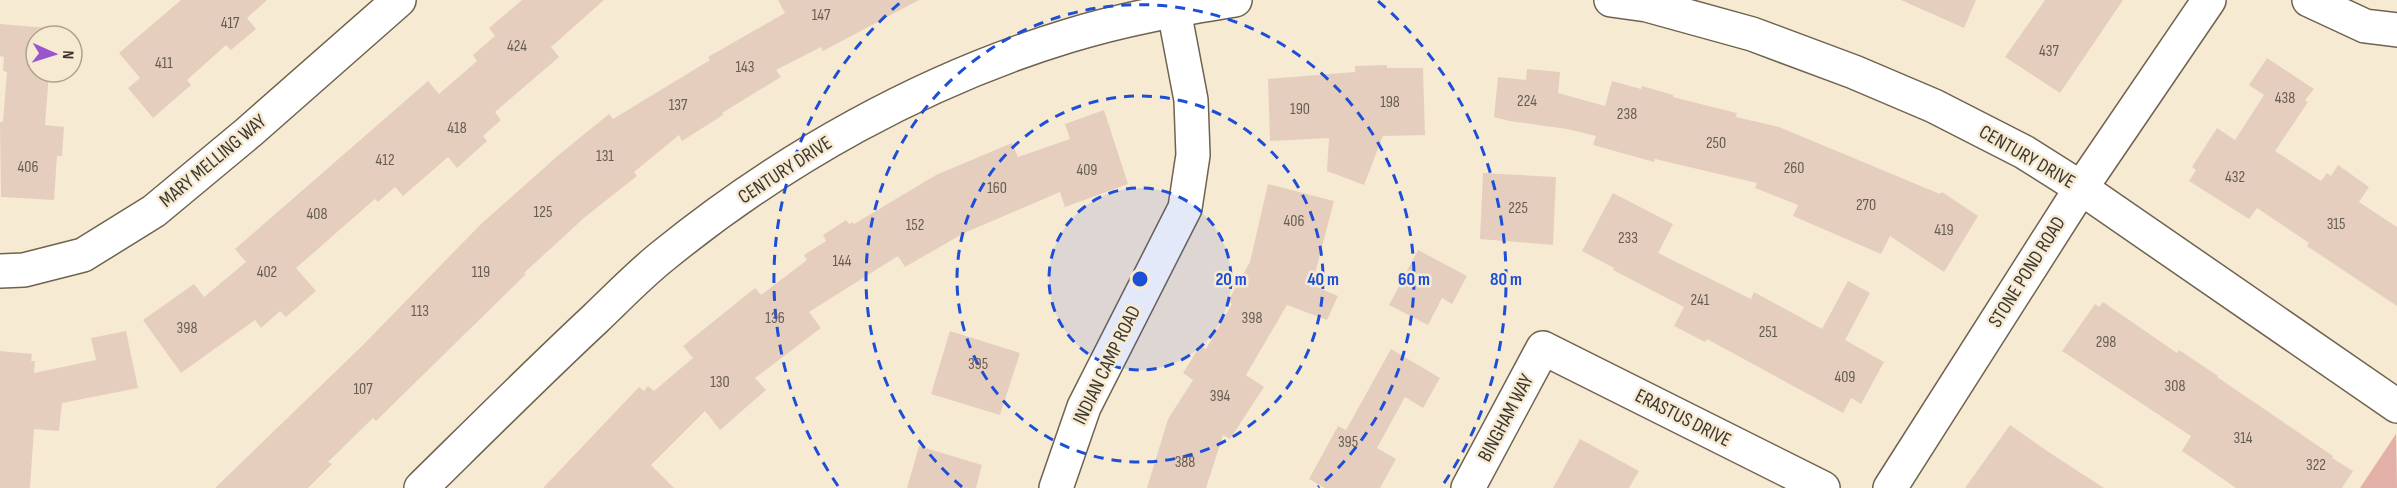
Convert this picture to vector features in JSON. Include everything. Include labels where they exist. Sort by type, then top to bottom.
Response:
[{"type":"street","name":"MARY MELLING WAY","points":[[0,271],[24,270],[83,255],[154,211],[249,132],[399,0]]},
{"type":"street","name":"CENTURY DRIVE","points":[[421,488],[530,380],[662,256],[758,184],[856,125],[970,72],[1069,36],[1173,5],[1235,0]]},
{"type":"street","name":"CENTURY DRIVE","points":[[1611,0],[1647,3],[1752,33],[1934,106],[2014,147],[2081,188],[2397,406]]},
{"type":"street","name":"STONE POND ROAD","points":[[1890,488],[2081,188],[2209,0]]},
{"type":"street","points":[[2309,0],[2365,26],[2397,30]]},
{"type":"street","name":"INDIAN CAMP ROAD","points":[[1056,488],[1084,407],[1185,208],[1193,155],[1191,100],[1173,5]]},
{"type":"street","name":"BINGHAM WAY","points":[[1468,488],[1543,348]]},
{"type":"street","name":"ERASTUS DRIVE","points":[[1543,348],[1823,488]]},
{"type":"shaded area","points":[[2396,434],[2397,488],[2360,488]]},
{"type":"building","points":[[181,0],[267,0],[247,18],[256,29],[231,50],[226,45],[187,80],[191,85],[153,118],[128,88],[140,78],[119,53]]},
{"type":"building","points":[[522,0],[604,0],[551,47],[559,57],[495,112],[501,120],[483,136],[487,141],[457,168],[448,157],[403,196],[395,187],[378,202],[375,199],[296,268],[316,291],[286,317],[280,311],[261,328],[255,320],[181,373],[143,320],[194,284],[204,297],[246,262],[235,249],[428,81],[439,94],[477,61],[473,55],[495,36],[489,28]]},
{"type":"building","points":[[778,0],[919,0],[823,51],[821,47],[776,70],[781,77],[682,141],[679,135],[634,172],[637,176],[585,217],[524,273],[526,274],[376,421],[373,418],[328,462],[332,464],[308,488],[215,488],[362,346],[481,224],[561,153],[609,114],[613,119],[710,60],[708,57],[785,13]]},
{"type":"building","points":[[1901,0],[1976,0],[1964,28]]},
{"type":"building","points":[[2045,0],[2123,0],[2060,93],[2005,57]]},
{"type":"building","points":[[0,24],[24,26],[24,84],[48,84],[45,125],[64,127],[62,156],[57,156],[54,200],[1,197],[0,122],[3,122],[7,72],[3,71],[4,57],[0,56]]},
{"type":"building","points":[[2267,58],[2314,89],[2305,100],[2308,102],[2275,151],[2321,181],[2327,173],[2331,176],[2338,165],[2369,187],[2359,202],[2397,227],[2397,306],[2307,246],[2309,243],[2257,208],[2249,219],[2189,181],[2196,170],[2192,167],[2217,128],[2235,140],[2264,95],[2249,85]]},
{"type":"building","points":[[1387,65],[1387,68],[1423,68],[1425,135],[1383,136],[1364,185],[1327,171],[1329,138],[1270,141],[1268,79],[1355,72],[1355,66]]},
{"type":"building","points":[[1527,69],[1560,72],[1558,93],[1605,106],[1612,81],[1641,89],[1642,86],[1673,95],[1673,97],[1737,113],[1736,117],[1779,127],[1940,194],[1942,192],[1978,216],[1944,272],[1890,236],[1881,254],[1793,216],[1798,205],[1755,188],[1757,183],[1655,159],[1654,162],[1593,145],[1596,136],[1494,117],[1498,77],[1526,80]]},
{"type":"building","points":[[1104,110],[1128,184],[1065,207],[1060,192],[964,233],[905,267],[898,256],[809,312],[821,328],[755,378],[766,390],[720,430],[705,411],[651,465],[674,488],[543,488],[639,387],[644,391],[648,386],[654,391],[693,358],[683,346],[755,288],[761,295],[807,260],[804,255],[826,241],[823,235],[846,220],[849,224],[852,222],[854,224],[936,175],[1012,143],[1018,157],[1070,139],[1065,124]]},
{"type":"building","points":[[1483,173],[1556,177],[1553,245],[1480,239]]},
{"type":"building","points":[[1268,184],[1334,201],[1312,285],[1338,296],[1327,320],[1287,305],[1246,375],[1264,387],[1230,439],[1223,435],[1206,488],[1147,488],[1168,419],[1193,380],[1183,373],[1200,346],[1206,349],[1232,304],[1228,301],[1250,262]]},
{"type":"building","points":[[1613,193],[1673,224],[1658,253],[1751,299],[1754,292],[1822,329],[1848,281],[1870,293],[1845,340],[1884,362],[1861,404],[1851,398],[1843,413],[1707,339],[1705,342],[1674,326],[1684,307],[1582,251]]},
{"type":"building","points":[[1418,250],[1467,276],[1452,304],[1442,298],[1428,325],[1389,305]]},
{"type":"building","points":[[2103,302],[2177,353],[2179,350],[2218,376],[2353,471],[2342,488],[2236,488],[2182,451],[2191,436],[2062,351],[2095,304],[2099,307]]},
{"type":"building","points":[[126,331],[138,388],[62,403],[59,431],[34,429],[30,488],[0,488],[0,351],[32,354],[31,361],[35,361],[34,373],[96,360],[91,338]]},
{"type":"building","points":[[950,331],[1020,353],[1000,415],[931,394]]},
{"type":"building","points":[[1391,349],[1440,378],[1423,408],[1405,397],[1377,448],[1396,459],[1380,488],[1325,488],[1309,479],[1338,426],[1346,430]]},
{"type":"building","points":[[2010,425],[2050,453],[2104,488],[1965,488]]},
{"type":"building","points":[[1580,439],[1639,471],[1629,488],[1553,488]]},
{"type":"building","points":[[919,446],[982,465],[976,488],[907,488]]}]
